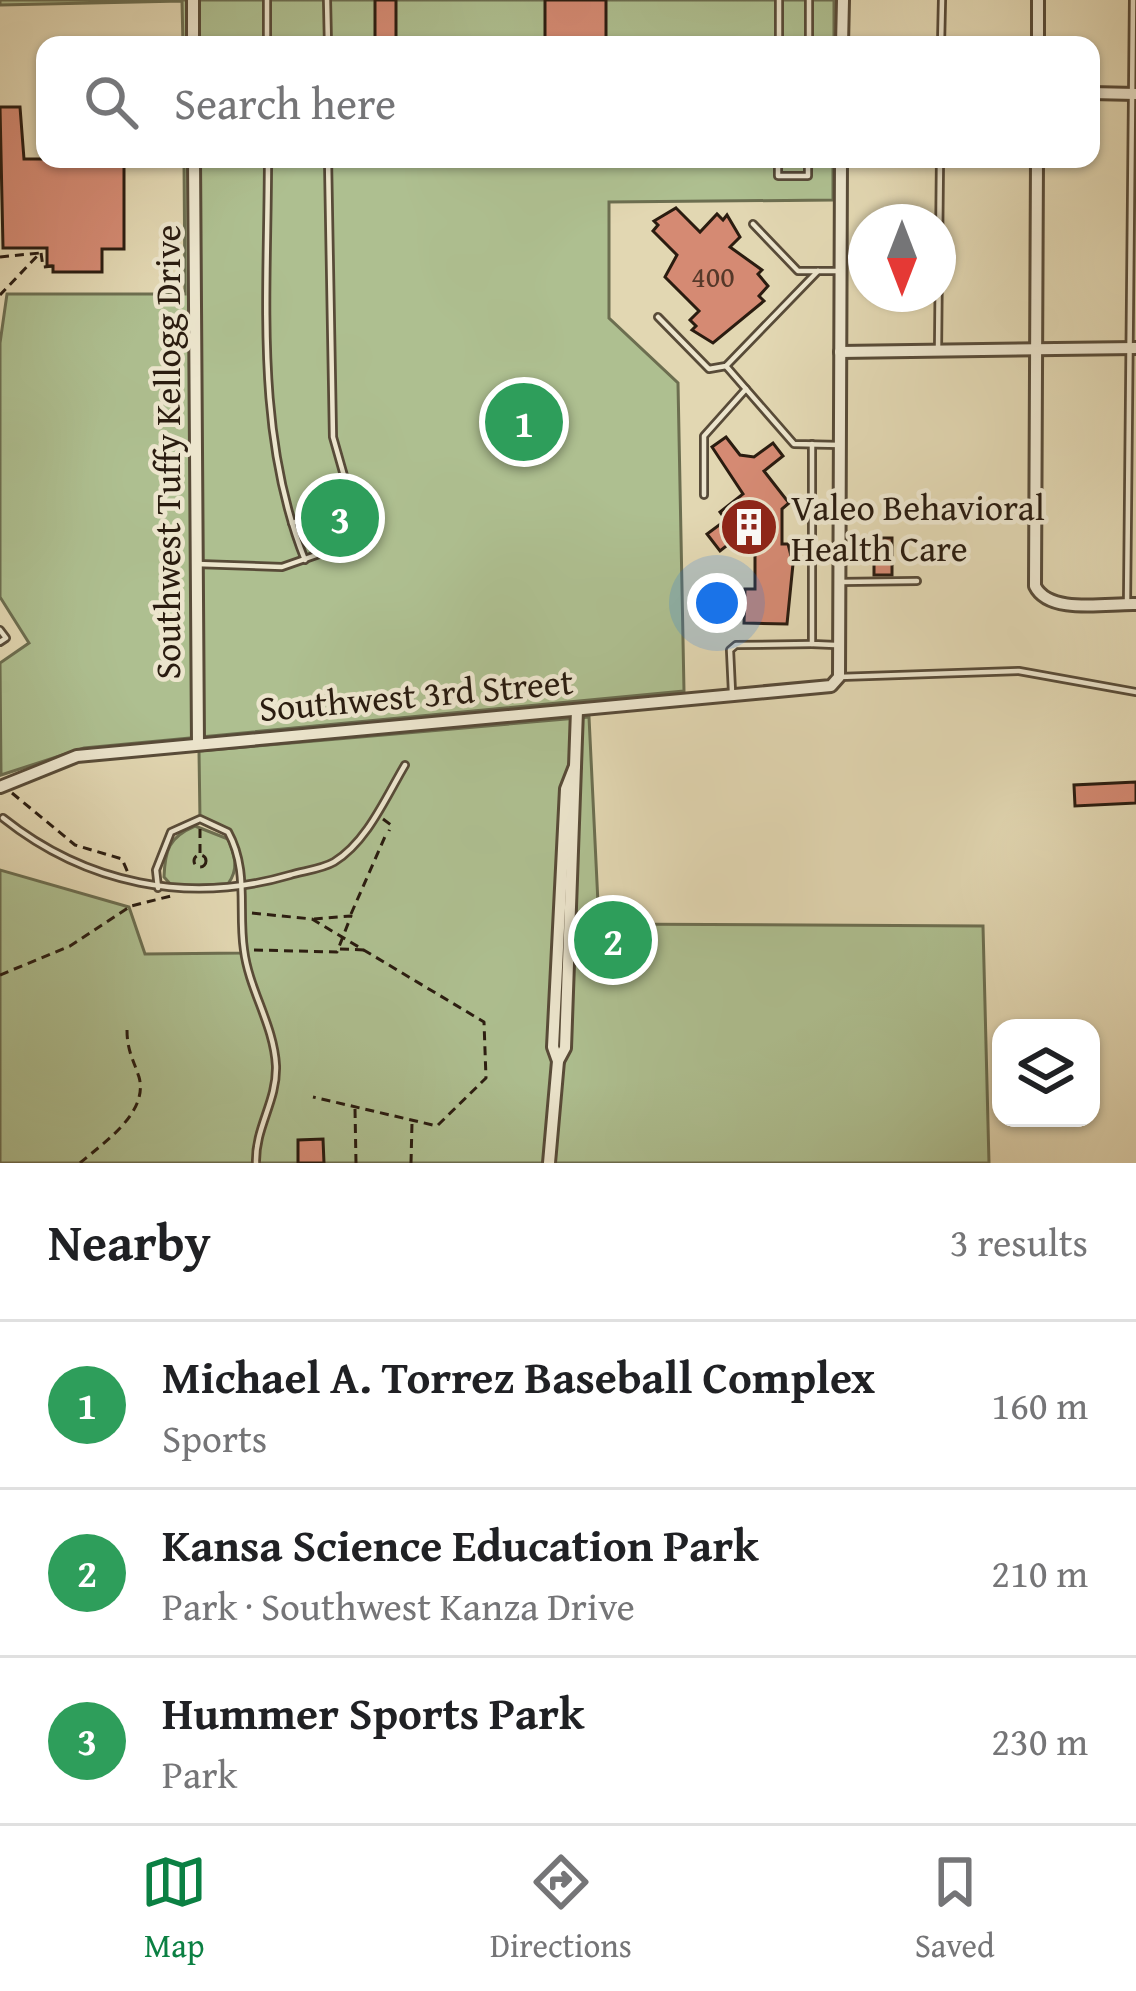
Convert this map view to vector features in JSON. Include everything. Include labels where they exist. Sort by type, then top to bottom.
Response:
[{"type":"street","points":[[193,0],[193,36]]},
{"type":"street","points":[[842,0],[842,36]]},
{"type":"street","points":[[1038,0],[1038,36]]},
{"type":"street","points":[[1100,93],[1135,94]]},
{"type":"street","name":"Southwest Tuffy Kellogg Drive","points":[[194,168],[198,744]]},
{"type":"street","points":[[839,677],[841,168]]},
{"type":"street","points":[[1037,168],[1034,347],[1039,594],[1055,603],[1132,604]]},
{"type":"street","points":[[840,352],[1134,348]]},
{"type":"street","name":"Southwest 3rd Street","points":[[3,785],[77,756],[831,686],[839,677]]},
{"type":"street","points":[[549,1163],[558,1061],[565,1048],[577,710]]},
{"type":"lane","points":[[267,0],[267,36]]},
{"type":"lane","points":[[327,0],[328,36]]},
{"type":"lane","points":[[779,0],[779,36]]},
{"type":"lane","points":[[808,36],[809,0]]},
{"type":"lane","points":[[941,36],[942,0]]},
{"type":"lane","points":[[1132,604],[1133,0]]},
{"type":"lane","points":[[268,168],[269,399],[275,462],[305,560]]},
{"type":"lane","points":[[196,564],[269,569],[362,538],[349,503],[330,407],[328,168]]},
{"type":"lane","points":[[778,168],[778,176],[808,176],[808,168]]},
{"type":"lane","points":[[938,352],[940,168]]},
{"type":"lane","points":[[753,224],[798,271],[841,271]]},
{"type":"lane","points":[[658,317],[709,369],[726,366],[818,271]]},
{"type":"lane","points":[[726,366],[794,444],[840,445]]},
{"type":"lane","points":[[704,495],[704,436],[746,389]]},
{"type":"lane","points":[[812,444],[812,644]]},
{"type":"lane","points":[[291,524],[349,503]]},
{"type":"lane","points":[[840,582],[917,581]]},
{"type":"lane","points":[[0,630],[6,638],[0,642]]},
{"type":"lane","points":[[732,695],[730,650],[736,645],[839,645]]},
{"type":"lane","points":[[839,677],[1019,671],[1136,692]]},
{"type":"lane","name":"Southwest 3rd Street","points":[[3,818],[58,855],[131,880],[158,888],[242,889],[334,862],[368,825],[405,765]]},
{"type":"lane","points":[[158,888],[155,870],[164,841],[178,827],[200,819],[228,832],[240,862],[244,950],[276,1062],[274,1099],[255,1136],[256,1163]]},
{"type":"path","points":[[0,257],[40,253]]},
{"type":"path","points":[[40,253],[43,267],[53,266]]},
{"type":"path","points":[[0,295],[40,253]]},
{"type":"path","points":[[3,785],[74,845],[122,859],[131,880]]},
{"type":"path","points":[[338,948],[391,825],[376,814]]},
{"type":"path","points":[[199,883],[199,868],[206,862],[200,855],[200,819]]},
{"type":"path","points":[[368,825],[387,832]]},
{"type":"path","points":[[0,975],[70,946],[131,906],[192,895],[193,890]]},
{"type":"path","points":[[242,914],[312,919],[351,916]]},
{"type":"path","points":[[312,919],[484,1022],[486,1078],[436,1126],[313,1096]]},
{"type":"path","points":[[244,950],[366,950]]},
{"type":"path","points":[[80,1163],[135,1110],[140,1090],[127,1057],[127,1030]]},
{"type":"path","points":[[355,1107],[356,1163]]},
{"type":"path","points":[[411,1163],[412,1120]]},
{"type":"green space","points":[[0,0],[834,0],[834,36],[183,36],[182,1],[0,5]]},
{"type":"green space","points":[[184,168],[833,168],[833,200],[609,202],[609,318],[678,383],[684,691],[84,748],[1,775],[0,663],[29,643],[0,597],[0,343],[7,294],[185,294]]},
{"type":"green space","points":[[589,717],[599,924],[983,926],[989,1163],[0,1163],[0,870],[129,907],[145,954],[243,953],[240,862],[228,832],[200,819],[199,751]]},
{"type":"green space","points":[[195,826],[228,839],[235,862],[228,884],[172,886],[164,877],[170,846]]},
{"type":"building","points":[[375,0],[396,0],[396,36],[375,36]]},
{"type":"building","points":[[545,0],[606,0],[606,36],[545,36]]},
{"type":"building","points":[[0,107],[20,107],[24,159],[36,159],[36,168],[124,168],[124,249],[102,249],[102,272],[53,272],[53,266],[47,266],[47,248],[3,248]]},
{"type":"building","points":[[676,208],[700,232],[717,214],[723,220],[727,215],[740,237],[730,247],[762,270],[758,274],[768,286],[759,296],[764,301],[713,343],[692,330],[696,326],[690,320],[699,311],[665,277],[677,255],[653,231],[658,225],[654,221]]},
{"type":"building","name":"Valeo Behavioral Health Care","points":[[726,437],[740,455],[754,457],[773,443],[783,456],[764,471],[789,503],[782,509],[782,544],[788,544],[793,564],[787,624],[744,623],[745,589],[755,589],[755,555],[739,536],[720,551],[707,534],[726,520],[720,512],[743,494],[712,447]]},
{"type":"building","points":[[874,538],[892,538],[892,575],[874,575]]},
{"type":"building","points":[[1136,782],[1136,803],[1075,806],[1074,785]]},
{"type":"building","points":[[323,1139],[324,1163],[298,1163],[298,1140]]},
{"type":"place","name":"Michael A. Torrez Baseball Complex","points":[[524,422]]},
{"type":"place","name":"Hummer Sports Park","points":[[340,518]]},
{"type":"place","name":"Valeo Behavioral Health Care","points":[[749,527]]},
{"type":"place","name":"Kansa Science Education Park","points":[[613,940]]}]
